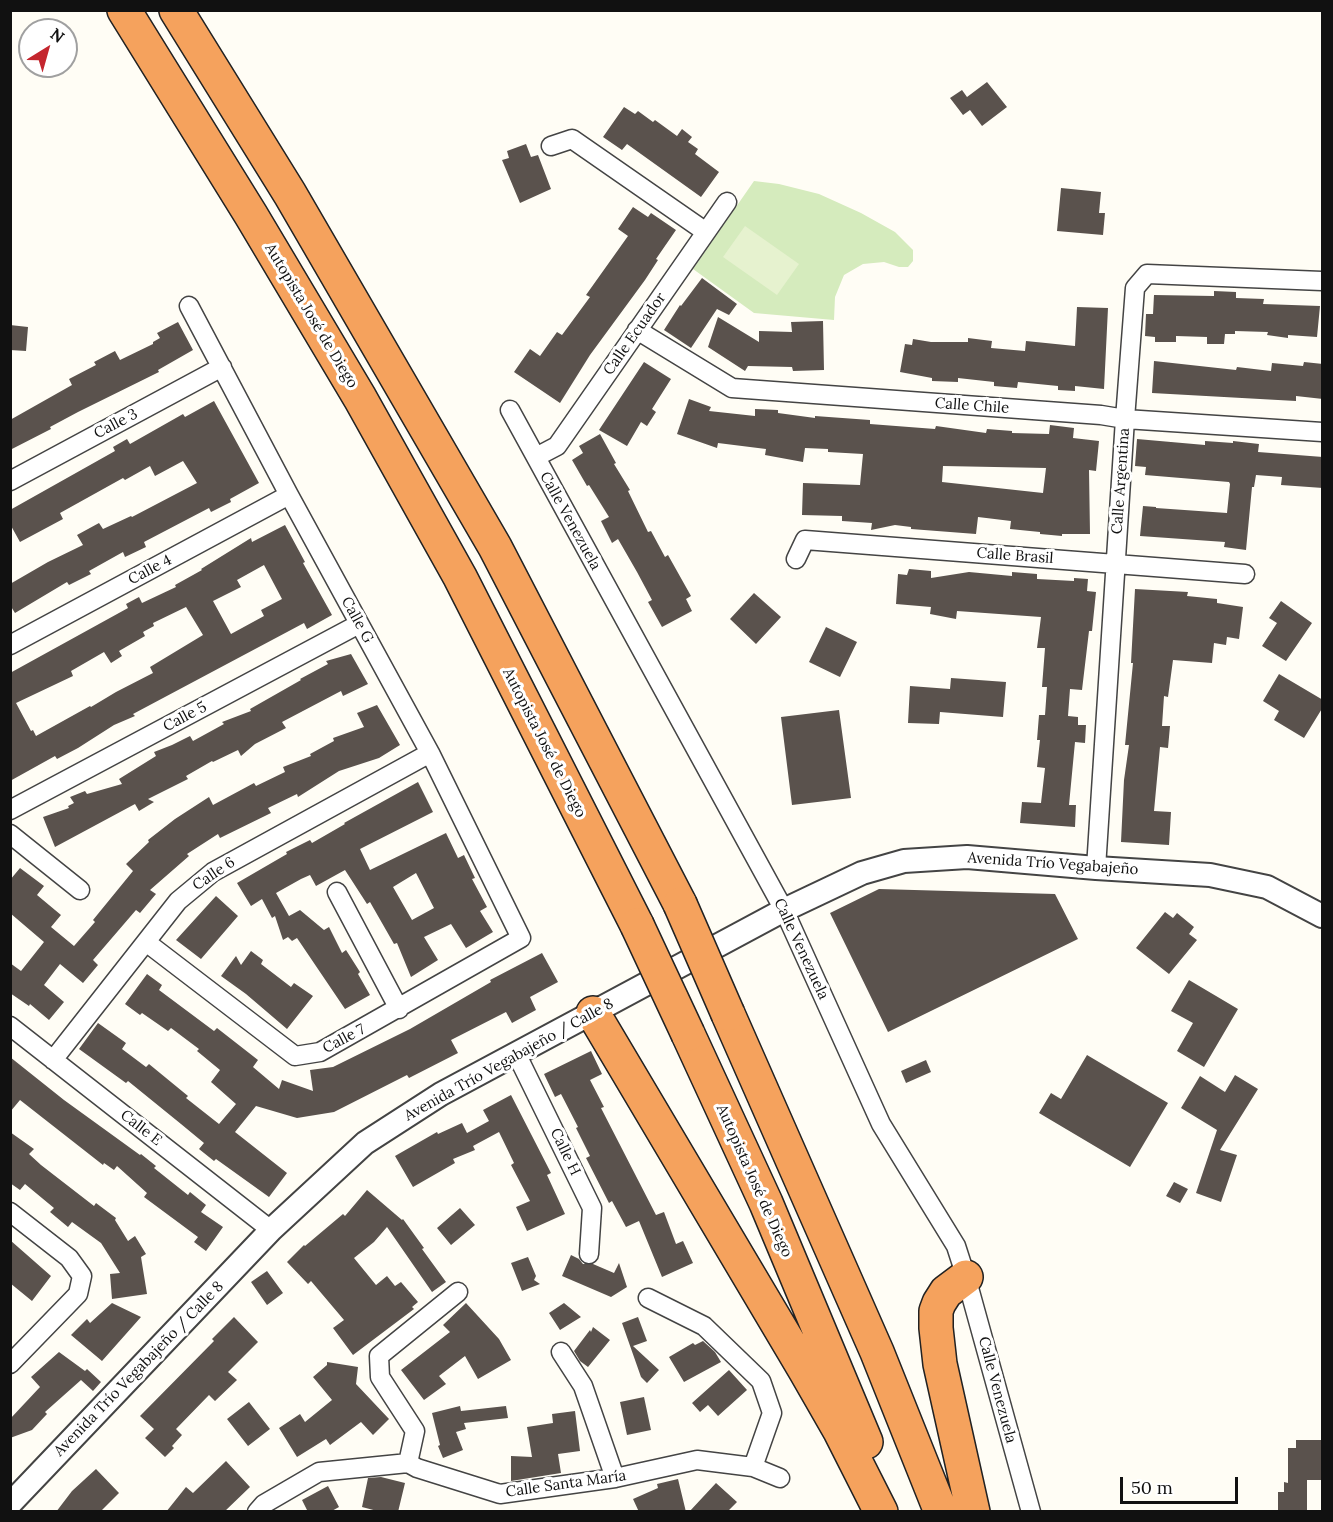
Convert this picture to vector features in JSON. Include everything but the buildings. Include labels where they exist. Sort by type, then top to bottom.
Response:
[{"type":"highway","name":"Autopista José de Diego","points":[[124,10],[251,214],[360,398],[460,577],[637,925],[688,1034],[766,1203],[894,1512]]},
{"type":"highway","points":[[176,10],[290,194],[495,547],[680,904],[872,1341],[941,1512]]},
{"type":"highway","points":[[593,1013],[805,1370],[840,1431],[881,1512]]},
{"type":"highway","points":[[966,1277],[953,1286],[939,1303],[936,1311],[936,1328],[940,1364],[972,1512]]},
{"type":"street","points":[[551,146],[572,139],[706,232]]},
{"type":"street","name":"Calle Ecuador","points":[[536,457],[557,446],[727,202]]},
{"type":"street","name":"Calle Argentina","points":[[1096,868],[1135,288],[1147,274],[1323,281]]},
{"type":"street","name":"Calle G","points":[[189,306],[430,753],[521,938]]},
{"type":"street","name":"Calle Chile","points":[[637,330],[732,388],[1323,432]]},
{"type":"street","name":"Calle 3","points":[[10,481],[222,367]]},
{"type":"street","name":"Calle Venezuela","points":[[510,410],[784,910],[881,1124],[956,1246],[1030,1512]]},
{"type":"street","name":"Calle 4","points":[[10,645],[289,495]]},
{"type":"street","name":"Calle Brasil","points":[[796,559],[805,540],[1245,574]]},
{"type":"street","name":"Calle 5","points":[[10,810],[359,624]]},
{"type":"street","name":"Calle 6","points":[[53,1060],[178,901],[213,872],[430,753]]},
{"type":"street","points":[[10,834],[80,890]]},
{"type":"street","name":"Avenida Trío Vegabajeño","points":[[784,910],[862,873],[904,861],[967,857],[1210,875],[1267,887],[1323,916]]},
{"type":"street","points":[[337,892],[399,1008]]},
{"type":"street","name":"Avenida Trío Vegabajeño / Calle 8","points":[[10,1504],[271,1230],[365,1143],[441,1095],[784,910]]},
{"type":"street","name":"Calle 7","points":[[146,942],[295,1056],[320,1052],[521,938]]},
{"type":"street","name":"Calle E","points":[[10,1026],[271,1230]]},
{"type":"street","name":"Calle H","points":[[517,1055],[592,1208],[589,1254]]},
{"type":"street","points":[[10,1212],[69,1258],[82,1276],[78,1294],[15,1359]]},
{"type":"street","points":[[408,1463],[415,1431],[380,1377],[379,1356],[458,1292]]},
{"type":"street","points":[[648,1298],[704,1326],[761,1381],[772,1413],[753,1467]]},
{"type":"street","points":[[561,1353],[583,1386],[615,1478]]},
{"type":"street","name":"Calle Santa María","points":[[257,1512],[264,1504],[319,1472],[408,1463],[417,1468],[500,1494],[615,1478],[697,1460],[753,1467],[780,1478]]},
{"type":"green space","points":[[754,181],[779,184],[819,194],[861,213],[895,232],[913,250],[913,261],[908,267],[899,267],[884,262],[863,264],[844,275],[835,297],[834,320],[754,313],[693,269]]},
{"type":"green space","points":[[745,226],[799,264],[777,295],[723,257]]}]
